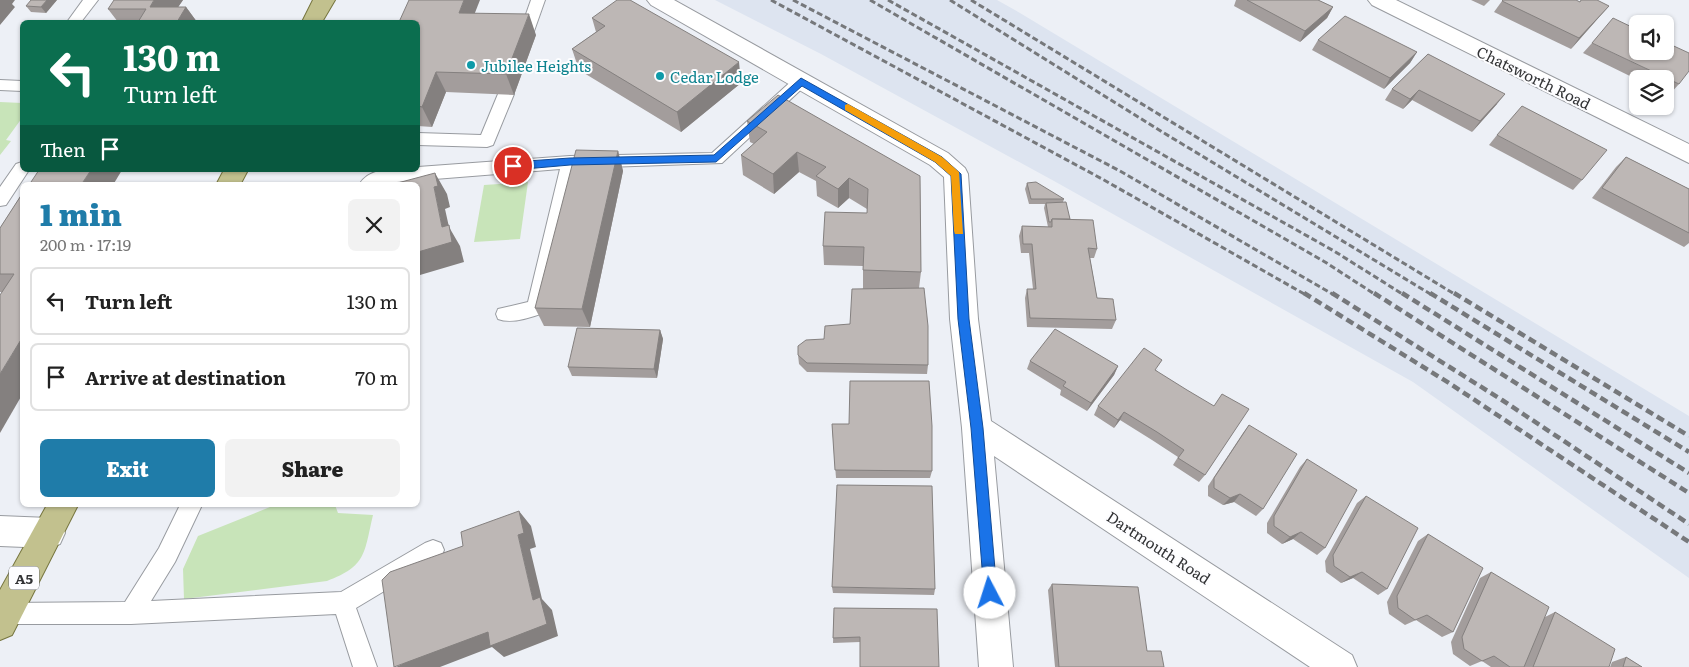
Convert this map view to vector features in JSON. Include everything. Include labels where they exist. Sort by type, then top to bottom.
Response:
[{"type":"main road","points":[[313,20],[324,0]]},
{"type":"main road","name":"A5","points":[[2,618],[62,507]]},
{"type":"street","points":[[658,0],[939,159],[956,174],[964,319],[977,428],[996,667]]},
{"type":"street","name":"Chatsworth Road","points":[[1379,0],[1689,154]]},
{"type":"street","name":"Dartmouth Road","points":[[977,428],[1340,667]]},
{"type":"street","points":[[0,531],[49,533]]},
{"type":"lane","points":[[76,20],[91,0]]},
{"type":"lane","points":[[526,34],[538,0]]},
{"type":"lane","points":[[372,182],[382,176],[570,162],[716,158],[801,81]]},
{"type":"lane","points":[[0,85],[20,86]]},
{"type":"lane","points":[[420,138],[487,141],[506,94]]},
{"type":"lane","points":[[504,314],[536,308],[570,162]]},
{"type":"lane","points":[[0,200],[20,171]]},
{"type":"lane","points":[[131,613],[167,554],[190,507]]},
{"type":"lane","points":[[2,618],[344,603],[433,550]]},
{"type":"lane","points":[[344,603],[364,667]]},
{"type":"shaded area","points":[[715,0],[997,0],[1020,13],[1689,416],[1689,578],[1413,382],[1054,181],[821,54]]},
{"type":"green space","points":[[0,102],[20,103],[20,121],[6,140],[11,141],[0,155]]},
{"type":"green space","points":[[528,182],[520,239],[474,242],[484,185]]},
{"type":"green space","points":[[270,507],[336,507],[338,513],[373,515],[362,557],[350,570],[327,581],[184,599],[183,569],[198,536]]},
{"type":"building","points":[[31,0],[47,0],[41,7],[26,6]]},
{"type":"building","points":[[114,0],[154,0],[150,7],[186,7],[178,20],[139,20],[146,9],[108,9]]},
{"type":"building","name":"Jubilee Heights","points":[[409,0],[464,0],[459,13],[529,14],[506,74],[436,72],[422,107],[420,106],[420,20],[400,20]]},
{"type":"building","name":"Cedar Lodge","points":[[617,0],[630,0],[739,62],[677,112],[572,49],[605,26],[592,18]]},
{"type":"building","points":[[1247,0],[1318,0],[1333,7],[1305,31]]},
{"type":"building","points":[[1503,0],[1576,0],[1580,2],[1581,0],[1597,0],[1609,6],[1579,38]]},
{"type":"building","points":[[1345,16],[1417,52],[1390,78],[1318,40]]},
{"type":"building","points":[[1613,18],[1629,26],[1629,60],[1674,60],[1674,46],[1689,53],[1689,71],[1679,84],[1674,82],[1674,70],[1649,70],[1592,43]]},
{"type":"building","points":[[1428,54],[1505,94],[1480,121],[1419,90],[1410,99],[1392,89]]},
{"type":"building","points":[[778,95],[920,176],[921,272],[863,270],[864,247],[823,246],[825,212],[867,213],[868,189],[849,178],[838,189],[816,176],[826,167],[797,152],[773,174],[741,155],[767,132],[747,121]]},
{"type":"building","points":[[1522,106],[1607,150],[1582,180],[1497,135]]},
{"type":"building","points":[[576,150],[618,151],[582,309],[535,308]]},
{"type":"building","points":[[1626,157],[1689,189],[1689,233],[1602,188]]},
{"type":"building","points":[[38,172],[90,172],[83,182],[31,182]]},
{"type":"building","points":[[435,173],[438,186],[434,187],[442,227],[449,225],[452,242],[420,251],[420,182],[401,182]]},
{"type":"building","points":[[1036,182],[1064,199],[1031,199],[1027,183]]},
{"type":"building","points":[[20,197],[20,341],[0,374],[0,295],[14,274],[0,274],[0,228]]},
{"type":"building","points":[[1066,202],[1070,219],[1052,219],[1049,222],[1046,203]]},
{"type":"building","points":[[1052,219],[1093,220],[1097,249],[1088,248],[1097,298],[1113,299],[1116,320],[1030,318],[1027,289],[1036,289],[1032,244],[1023,244],[1022,226],[1052,227]]},
{"type":"building","points":[[924,288],[928,326],[928,365],[807,363],[798,355],[798,346],[806,340],[824,339],[825,326],[850,324],[852,289]]},
{"type":"building","points":[[577,328],[660,330],[654,369],[568,367]]},
{"type":"building","points":[[1055,329],[1118,366],[1091,403],[1063,386],[1066,382],[1030,361]]},
{"type":"building","points":[[1144,348],[1162,360],[1155,370],[1214,406],[1222,394],[1249,409],[1205,475],[1178,458],[1184,450],[1157,432],[1124,412],[1118,420],[1098,406]]},
{"type":"building","points":[[850,381],[929,381],[932,471],[835,470],[832,424],[849,424]]},
{"type":"building","points":[[1249,425],[1297,454],[1263,509],[1240,494],[1230,498],[1214,488],[1214,478]]},
{"type":"building","points":[[1307,459],[1357,490],[1325,548],[1301,532],[1290,537],[1274,526],[1274,516]]},
{"type":"building","points":[[837,485],[932,486],[935,589],[832,587]]},
{"type":"building","points":[[1366,496],[1418,528],[1387,589],[1362,572],[1350,577],[1334,566],[1333,555]]},
{"type":"building","points":[[519,511],[524,533],[518,535],[533,600],[540,597],[547,624],[490,646],[488,632],[394,667],[382,580],[390,572],[463,546],[461,532]]},
{"type":"building","points":[[1428,534],[1483,568],[1453,632],[1427,615],[1415,620],[1398,608],[1397,596]]},
{"type":"building","points":[[1491,572],[1549,607],[1524,667],[1510,667],[1494,656],[1482,661],[1464,649],[1462,637]]},
{"type":"building","points":[[1052,584],[1138,587],[1147,651],[1161,651],[1164,667],[1059,667]]},
{"type":"building","points":[[834,608],[937,609],[939,667],[860,667],[860,637],[833,638]]},
{"type":"building","points":[[1555,612],[1615,649],[1609,667],[1533,667]]},
{"type":"building","points":[[1626,657],[1642,667],[1623,667]]},
{"type":"railway","points":[[771,0],[1104,180],[1306,295]]},
{"type":"railway","points":[[793,0],[1120,171],[1334,295]]},
{"type":"railway","points":[[870,0],[1325,262],[1376,295]]},
{"type":"railway","points":[[888,0],[1334,251],[1404,295]]},
{"type":"railway","points":[[950,0],[1164,133],[1432,295]]},
{"type":"railway","points":[[971,0],[1456,295]]},
{"type":"railway","points":[[1304,293],[1449,383],[1689,542]]},
{"type":"railway","points":[[1332,293],[1502,400],[1689,524]]},
{"type":"railway","points":[[1374,293],[1689,493]]},
{"type":"railway","points":[[1402,293],[1689,473]]},
{"type":"railway","points":[[1430,293],[1689,452]]},
{"type":"railway","points":[[1454,293],[1689,436]]},
{"type":"slow traffic","points":[[848,108],[939,159],[956,174],[959,231]]},
{"type":"place","name":"Jubilee Heights","points":[[471,65]]},
{"type":"place","name":"Cedar Lodge","points":[[660,76]]},
{"type":"route","points":[[513,166],[570,162],[716,158],[801,81],[939,159],[956,174],[964,319],[977,428],[990,593]]}]
